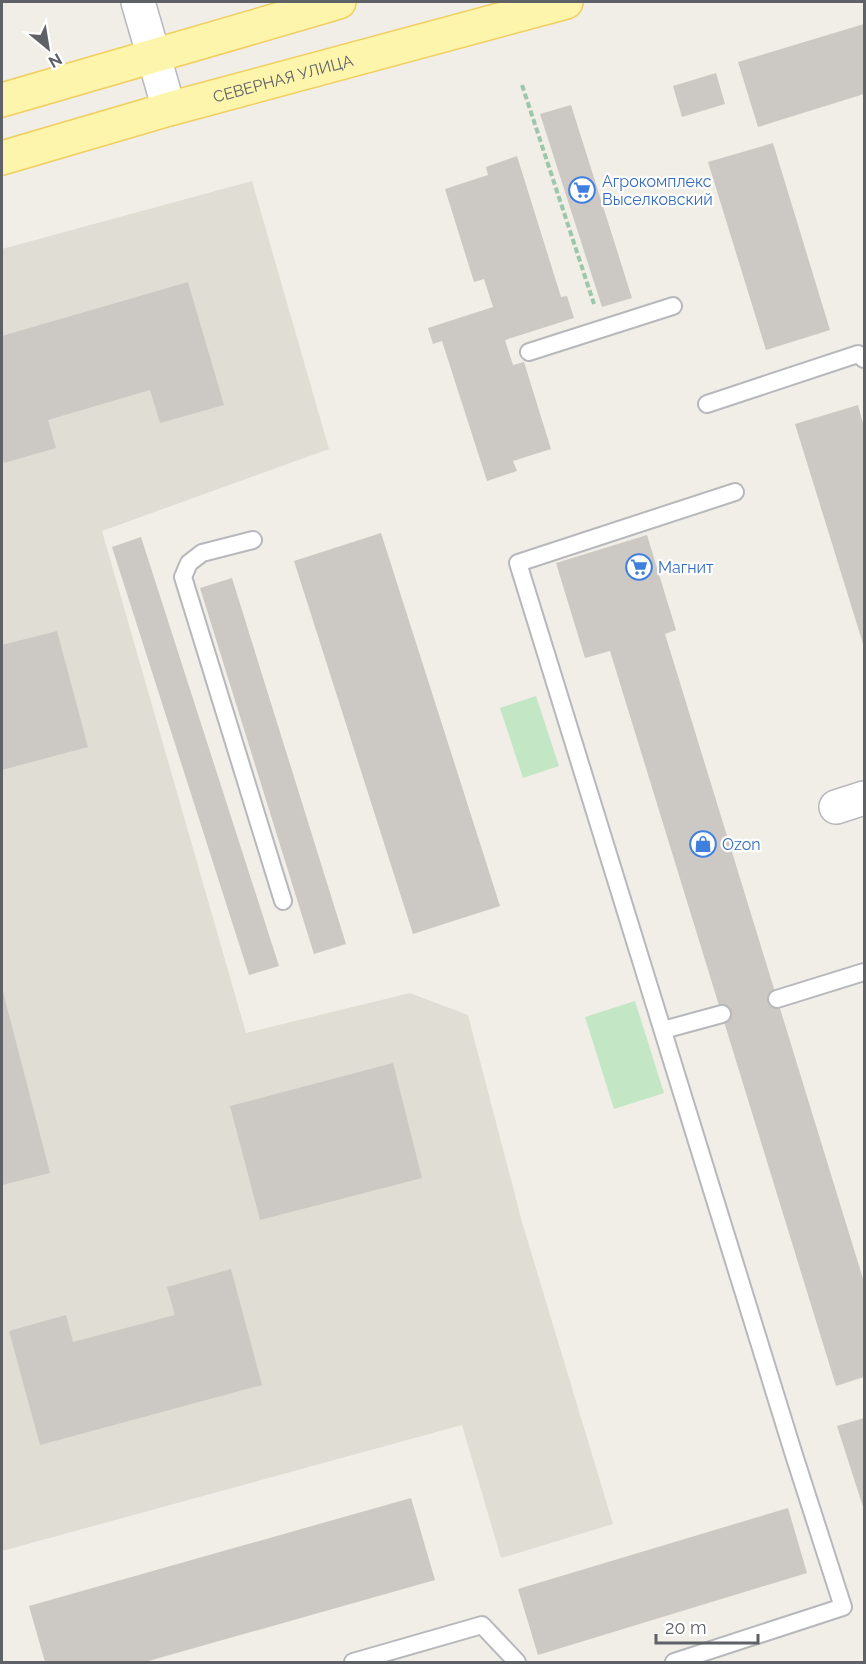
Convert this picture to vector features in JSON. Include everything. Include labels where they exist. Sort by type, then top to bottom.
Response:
[{"type":"main road","points":[[2,100],[339,2]]},
{"type":"main road","name":"СЕВЕРНАЯ УЛИЦА","points":[[2,158],[169,109],[567,2]]},
{"type":"street","points":[[138,2],[169,109]]},
{"type":"lane","points":[[528,352],[673,306]]},
{"type":"lane","points":[[706,404],[858,354],[864,359]]},
{"type":"lane","points":[[674,1662],[843,1607],[518,563],[735,492]]},
{"type":"lane","points":[[253,540],[202,553],[189,563],[183,577],[283,901]]},
{"type":"lane","points":[[777,999],[864,972]]},
{"type":"lane","points":[[663,1030],[722,1014]]},
{"type":"lane","points":[[353,1662],[482,1624],[517,1662]]},
{"type":"path","points":[[522,85],[596,311]]},
{"type":"shaded area","points":[[252,181],[329,449],[102,531],[246,1033],[410,993],[468,1015],[522,1222],[613,1524],[501,1558],[462,1425],[2,1551],[2,249]]},
{"type":"green space","points":[[536,696],[559,766],[523,778],[500,708]]},
{"type":"green space","points":[[635,1001],[664,1093],[614,1109],[585,1017]]},
{"type":"building","points":[[864,24],[864,94],[758,127],[738,62]]},
{"type":"building","points":[[716,73],[725,104],[682,117],[673,86]]},
{"type":"building","points":[[571,105],[632,298],[602,307],[540,114]]},
{"type":"building","points":[[773,143],[830,330],[766,350],[708,162]]},
{"type":"building","points":[[517,156],[561,297],[567,296],[574,318],[505,340],[513,365],[524,362],[551,449],[513,461],[517,471],[487,481],[442,341],[433,344],[428,328],[493,307],[484,279],[474,282],[445,189],[488,175],[486,167]]},
{"type":"building","points":[[188,282],[224,405],[160,423],[150,390],[48,420],[56,448],[4,463],[2,455],[2,336]]},
{"type":"building","points":[[858,405],[864,427],[864,647],[795,424]]},
{"type":"building","points":[[381,533],[500,906],[413,934],[294,561]]},
{"type":"building","points":[[647,535],[676,630],[665,634],[864,1282],[864,1377],[836,1386],[610,651],[585,658],[556,563]]},
{"type":"building","points":[[141,537],[279,966],[249,975],[112,547]]},
{"type":"building","points":[[232,578],[346,944],[314,954],[200,588]]},
{"type":"building","points":[[57,631],[88,747],[2,770],[2,645]]},
{"type":"building","points":[[2,988],[50,1173],[2,1185]]},
{"type":"building","points":[[393,1063],[422,1178],[260,1220],[230,1106]]},
{"type":"building","points":[[231,1269],[262,1385],[40,1445],[9,1331],[66,1315],[73,1342],[175,1315],[167,1287]]},
{"type":"building","points":[[864,1418],[864,1510],[837,1426]]},
{"type":"building","points":[[411,1498],[435,1580],[145,1662],[45,1662],[29,1606]]},
{"type":"building","points":[[788,1508],[807,1573],[538,1655],[518,1589]]},
{"type":"place","name":"Агрокомплекс Выселковский","points":[[582,190]]},
{"type":"place","name":"Магнит","points":[[639,567]]},
{"type":"place","name":"Ozon","points":[[703,844]]}]
